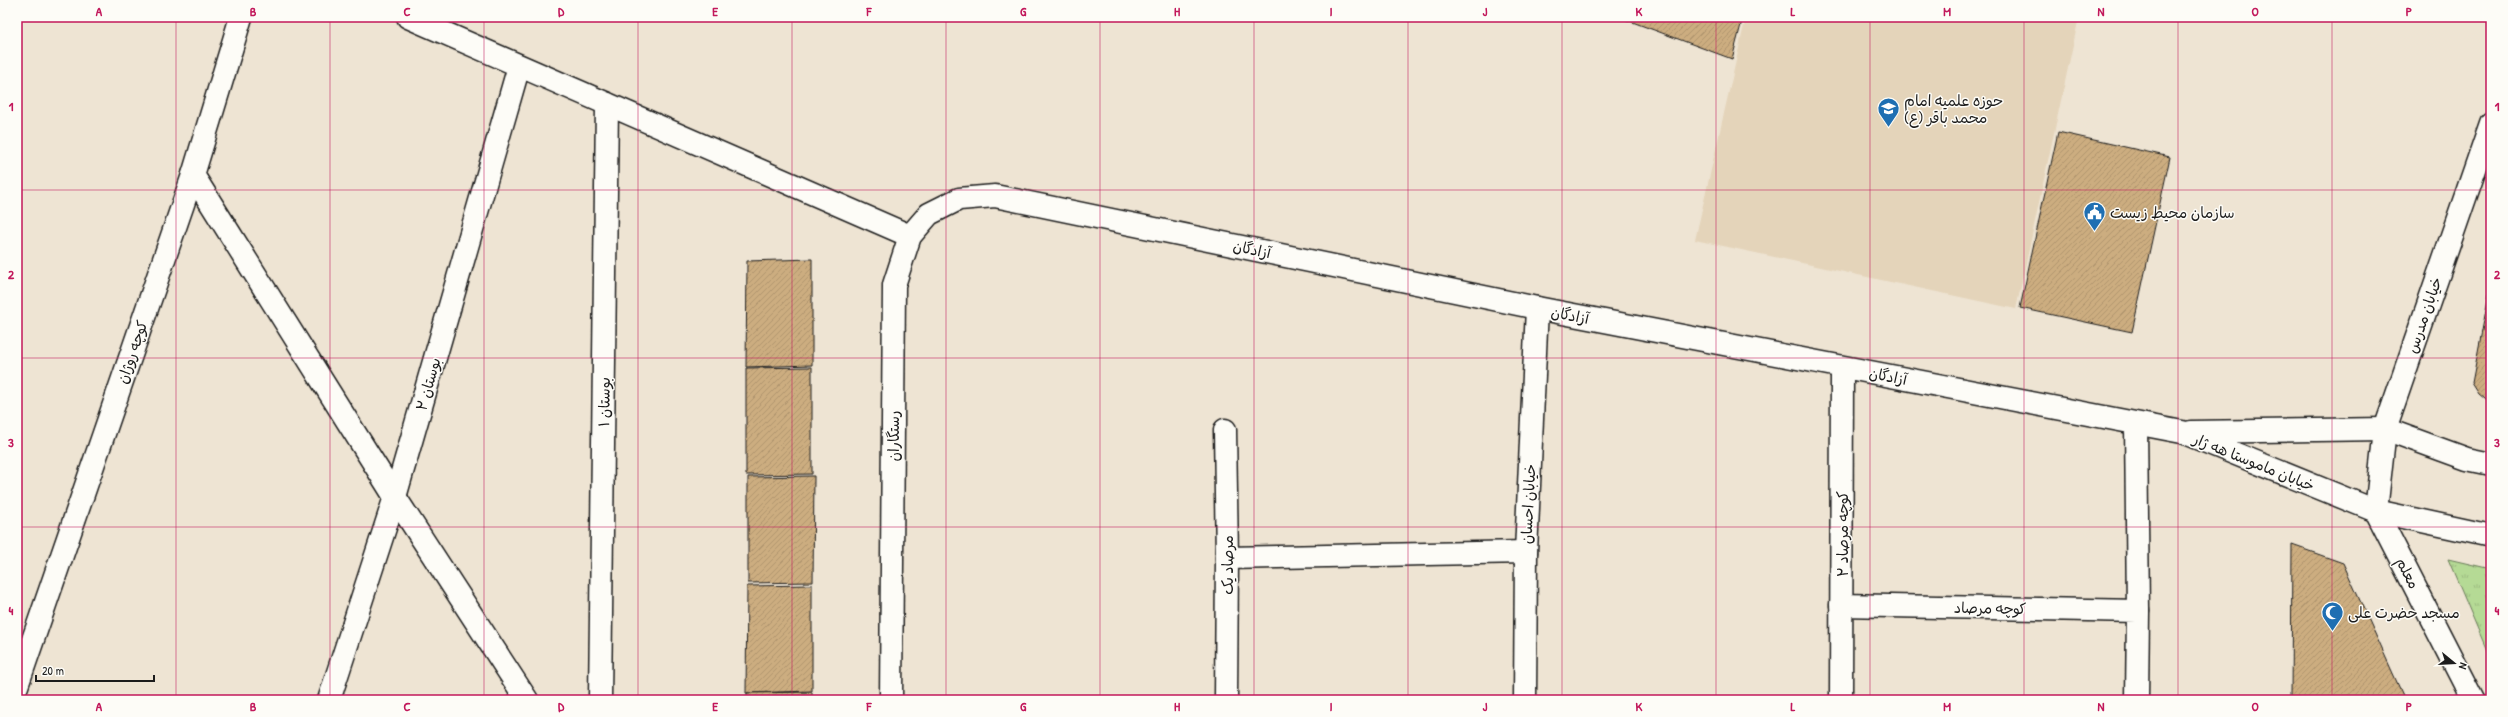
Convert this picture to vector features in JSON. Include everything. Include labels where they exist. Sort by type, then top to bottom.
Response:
[{"type":"street","name":"کوچه روژان","points":[[17,686],[192,175],[241,17]]},
{"type":"street","points":[[408,17],[910,236]]},
{"type":"street","name":"بوستان ۲","points":[[329,700],[395,497],[519,66]]},
{"type":"street","name":"بوستان ۱","points":[[600,700],[607,104]]},
{"type":"street","name":"خیابان مدرس","points":[[2376,511],[2385,429],[2491,123]]},
{"type":"street","points":[[192,175],[395,497],[526,700]]},
{"type":"street","name":"آزادگان","points":[[959,200],[995,196],[1537,308],[1842,368],[2182,432]]},
{"type":"street","name":"رستگاران","points":[[891,700],[894,284],[910,236],[929,214],[959,200]]},
{"type":"street","name":"خیابان احسان","points":[[1525,700],[1526,552],[1537,308]]},
{"type":"street","name":"کوچه مرصاد ۲","points":[[1841,700],[1842,368]]},
{"type":"street","points":[[2136,424],[2138,611],[2137,700]]},
{"type":"street","name":"خیابان ماموستا هه ژار","points":[[2182,432],[2385,429],[2467,459],[2491,464]]},
{"type":"street","name":"مرصاد یک","points":[[1225,430],[1227,558],[1226,700]]},
{"type":"street","name":"خیابان ماموستا هه ژار","points":[[2182,432],[2376,511],[2491,536]]},
{"type":"street","name":"معلم","points":[[2376,511],[2473,700]]},
{"type":"street","points":[[1227,558],[1526,552]]},
{"type":"street","name":"کوچه مرصاد","points":[[1841,605],[2138,611]]},
{"type":"shaded area","name":"حوزه علمیه امام محمد باقر (ع)","points":[[1746,17],[2079,17],[2016,309],[1695,240]]},
{"type":"green space","points":[[2448,559],[2491,569],[2491,660]]},
{"type":"building","points":[[1619,17],[1743,17],[1732,59]]},
{"type":"building","name":"سازمان محیط زیست","points":[[2058,132],[2170,157],[2132,332],[2020,308]]},
{"type":"building","points":[[812,259],[812,365],[746,367],[747,261]]},
{"type":"building","points":[[2489,294],[2491,294],[2491,404],[2479,394],[2472,383]]},
{"type":"building","points":[[812,367],[812,474],[746,475],[746,368]]},
{"type":"building","points":[[814,476],[813,582],[748,583],[748,477]]},
{"type":"building","name":"مسجد حضرت علی","points":[[2292,545],[2343,563],[2405,700],[2291,700]]},
{"type":"building","points":[[812,585],[812,691],[746,693],[747,586]]},
{"type":"building","points":[[812,692],[812,700],[747,700],[747,693]]},
{"type":"place","name":"حوزه علمیه امام محمد باقر (ع)","points":[[1888,128]]},
{"type":"place","name":"سازمان محیط زیست","points":[[2095,232]]},
{"type":"place","name":"مسجد حضرت علی","points":[[2333,632]]}]
